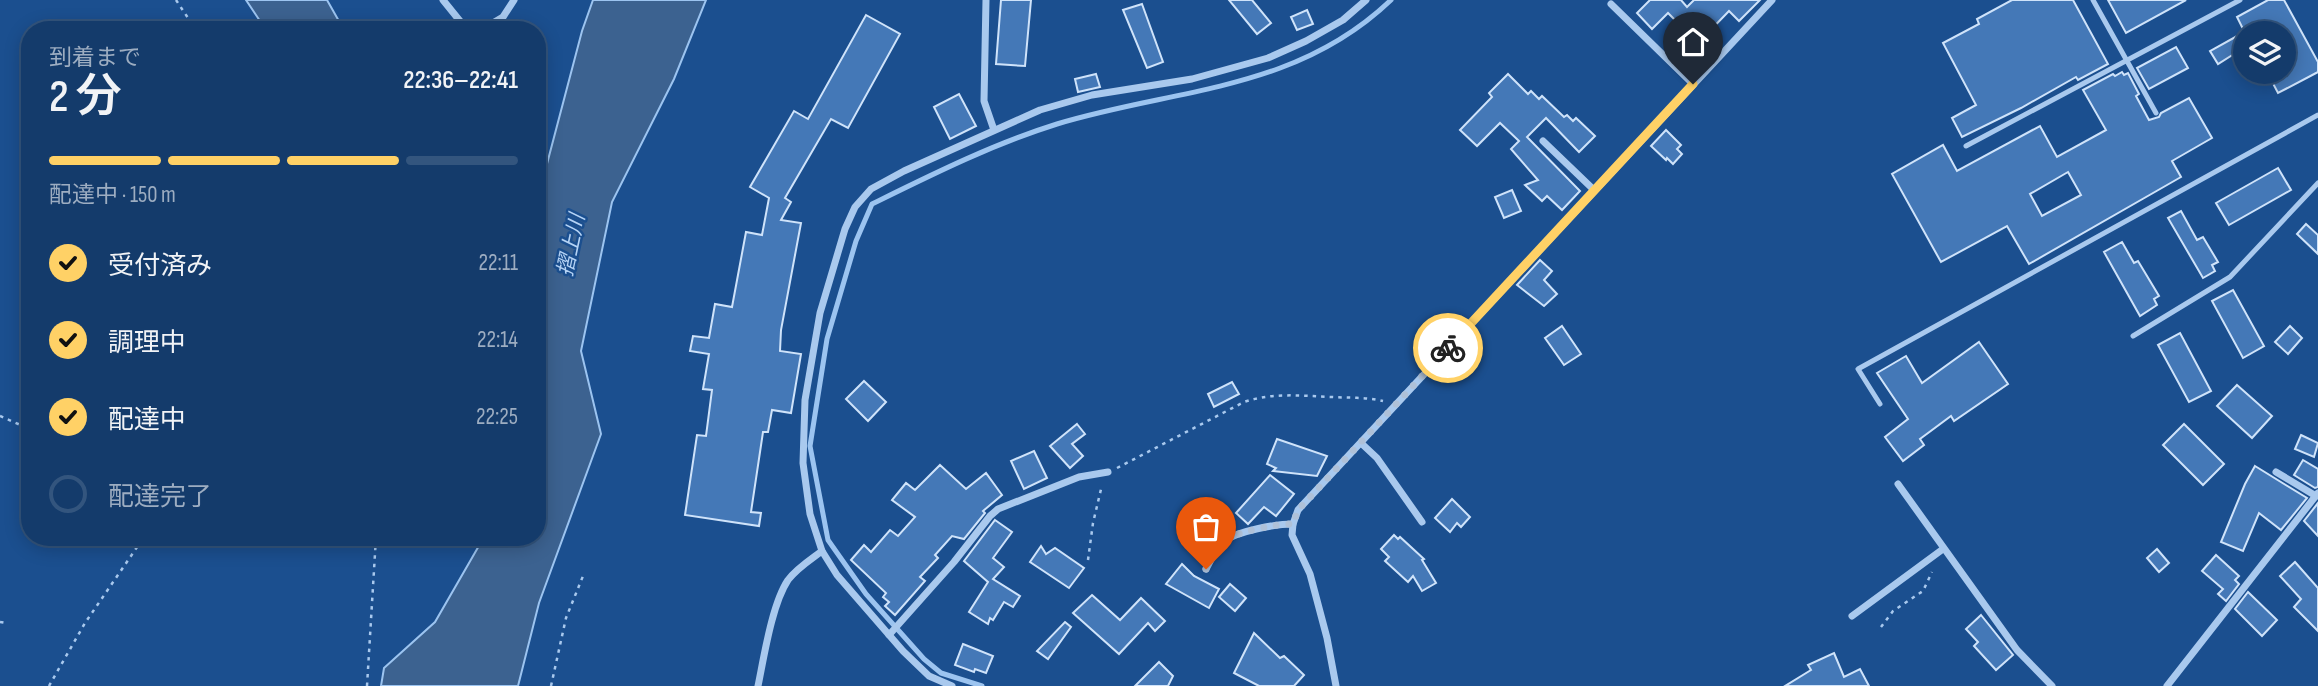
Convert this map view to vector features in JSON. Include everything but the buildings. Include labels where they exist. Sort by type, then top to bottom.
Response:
[{"type":"street","points":[[443,0],[460,21]]},
{"type":"street","points":[[495,21],[503,16],[514,0]]},
{"type":"street","points":[[986,0],[984,101],[994,130]]},
{"type":"street","points":[[946,685],[929,676],[837,575],[822,551],[810,514],[803,463],[805,400],[820,313],[845,229],[855,208],[871,189],[904,171],[1040,110],[1092,95],[1192,79],[1268,58],[1343,20],[1366,0]]},
{"type":"street","points":[[1336,686],[1310,574],[1293,535],[1293,524],[1298,510],[1772,0]]},
{"type":"street","points":[[1611,4],[1693,84]]},
{"type":"street","points":[[1543,141],[1594,190]]},
{"type":"street","points":[[1361,443],[1377,458],[1422,522]]},
{"type":"street","points":[[890,633],[998,509],[1079,477],[1108,472]]},
{"type":"street","points":[[2167,686],[2317,494],[2276,472]]},
{"type":"street","points":[[1898,484],[2017,650],[2052,686]]},
{"type":"street","points":[[1206,569],[1218,547],[1230,538],[1280,524],[1293,524]]},
{"type":"street","points":[[1852,616],[1943,549]]},
{"type":"street","points":[[758,686],[770,632],[787,582],[822,551]]},
{"type":"lane","points":[[2093,0],[2156,113]]},
{"type":"lane","points":[[1966,146],[2240,0]]},
{"type":"lane","points":[[1880,404],[1858,369],[2318,115]]},
{"type":"lane","points":[[2133,336],[2230,277],[2318,183]]},
{"type":"path","points":[[176,0],[190,21]]},
{"type":"path","points":[[1088,560],[1093,523],[1108,472],[1244,402],[1261,396],[1290,394],[1370,398],[1396,404]]},
{"type":"path","points":[[0,416],[21,425]]},
{"type":"path","points":[[49,686],[85,623],[138,546]]},
{"type":"path","points":[[367,686],[375,546]]},
{"type":"path","points":[[1881,627],[1893,611],[1923,592],[1936,568],[1954,563]]},
{"type":"path","points":[[551,686],[566,618],[583,576]]},
{"type":"path","points":[[0,622],[6,623]]},
{"type":"water","points":[[246,0],[327,0],[339,21],[260,21]]},
{"type":"water","name":"摺上川","points":[[593,0],[706,0],[674,79],[612,202],[581,351],[601,434],[539,603],[518,686],[381,686],[384,668],[435,622],[479,546],[546,546],[546,168],[582,31]]},
{"type":"waterway","points":[[982,686],[941,673],[924,659],[866,594],[828,540],[810,446],[827,339],[856,241],[872,204],[986,150],[1033,132],[1101,112],[1232,83],[1274,70],[1315,53],[1354,30],[1391,0]]},
{"type":"way so far","points":[[1206,569],[1224,541],[1280,524],[1293,524],[1298,510],[1448,348]]},
{"type":"route","points":[[1448,348],[1693,84]]}]
